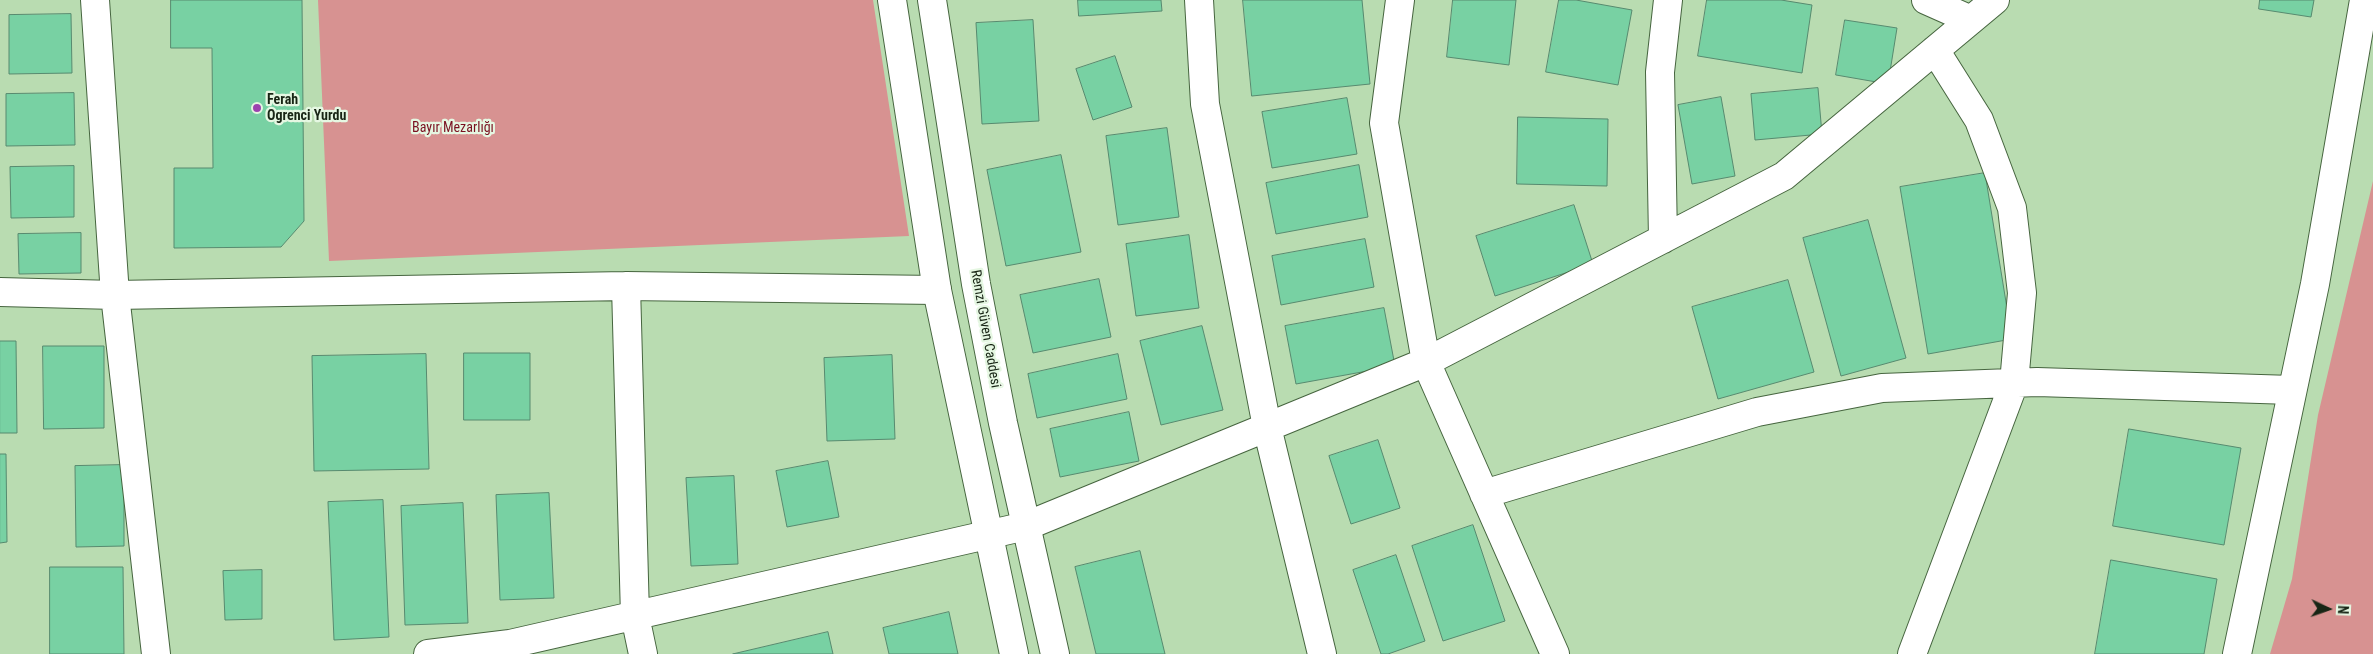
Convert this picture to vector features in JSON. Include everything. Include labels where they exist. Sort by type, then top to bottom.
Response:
[{"type":"street","points":[[95,0],[116,295],[156,654]]},
{"type":"street","points":[[892,0],[937,290],[1014,654]]},
{"type":"street","name":"Remzi Güven Caddesi","points":[[932,0],[976,284],[1003,423],[1055,654]]},
{"type":"street","points":[[1199,0],[1206,104],[1267,427],[1322,654]]},
{"type":"street","points":[[1400,0],[1384,124],[1426,362],[1555,654]]},
{"type":"street","points":[[1663,239],[1660,72],[1668,0]]},
{"type":"street","points":[[1926,0],[1971,20]]},
{"type":"street","points":[[428,654],[510,644],[1026,526],[1426,362],[1784,176],[1995,0]]},
{"type":"street","points":[[2237,654],[2315,284],[2364,0]]},
{"type":"street","points":[[1912,654],[2014,383],[2022,293],[2012,208],[1979,120],[1935,50]]},
{"type":"street","points":[[626,286],[635,616],[643,654]]},
{"type":"street","points":[[0,292],[116,295],[626,286],[937,290]]},
{"type":"street","points":[[1484,494],[1756,412],[1882,388],[2014,383],[2292,390]]},
{"type":"green space","name":"Bayır Mezarlığı","points":[[318,0],[873,0],[909,236],[329,261]]},
{"type":"green space","points":[[2373,181],[2373,654],[2270,654],[2292,579],[2318,415]]},
{"type":"building","name":"Ferah Ogrenci Yurdu","points":[[171,0],[302,0],[304,221],[281,247],[174,248],[174,168],[213,168],[212,48],[171,48]]},
{"type":"building","points":[[1078,0],[1161,0],[1162,11],[1079,16]]},
{"type":"building","points":[[1243,0],[1362,0],[1370,84],[1252,96]]},
{"type":"building","points":[[1453,0],[1516,0],[1509,65],[1447,57]]},
{"type":"building","points":[[1559,0],[1576,0],[1632,10],[1618,85],[1546,72]]},
{"type":"building","points":[[1707,0],[1781,0],[1812,5],[1802,73],[1698,56]]},
{"type":"building","points":[[2260,0],[2314,0],[2311,17],[2259,9]]},
{"type":"building","points":[[71,14],[72,73],[9,74],[9,15]]},
{"type":"building","points":[[1033,20],[1039,121],[982,124],[976,23]]},
{"type":"building","points":[[1845,20],[1897,28],[1888,84],[1836,75]]},
{"type":"building","points":[[1115,56],[1132,107],[1093,120],[1076,69]]},
{"type":"building","points":[[1818,88],[1822,134],[1755,140],[1751,94]]},
{"type":"building","points":[[74,93],[75,145],[6,146],[6,94]]},
{"type":"building","points":[[1721,97],[1735,176],[1692,184],[1678,105]]},
{"type":"building","points":[[1347,98],[1357,154],[1272,168],[1262,112]]},
{"type":"building","points":[[1518,117],[1608,119],[1607,186],[1517,184]]},
{"type":"building","points":[[1167,128],[1179,217],[1118,225],[1106,136]]},
{"type":"building","points":[[1061,155],[1081,252],[1006,266],[987,170]]},
{"type":"building","points":[[1359,165],[1368,217],[1276,234],[1266,183]]},
{"type":"building","points":[[74,166],[74,217],[11,218],[10,167]]},
{"type":"building","points":[[1985,173],[2012,339],[1928,354],[1900,187]]},
{"type":"building","points":[[1574,205],[1593,264],[1495,296],[1476,236]]},
{"type":"building","points":[[1868,220],[1906,358],[1841,376],[1803,238]]},
{"type":"building","points":[[81,233],[81,273],[19,274],[18,234]]},
{"type":"building","points":[[1189,235],[1199,308],[1136,316],[1126,244]]},
{"type":"building","points":[[1365,239],[1374,287],[1281,305],[1272,256]]},
{"type":"building","points":[[1099,279],[1111,337],[1033,353],[1020,295]]},
{"type":"building","points":[[1788,280],[1814,372],[1718,399],[1692,307]]},
{"type":"building","points":[[1384,308],[1395,366],[1296,384],[1285,326]]},
{"type":"building","points":[[1202,326],[1223,410],[1161,425],[1140,341]]},
{"type":"building","points":[[0,341],[16,341],[17,433],[0,433]]},
{"type":"building","points":[[43,346],[104,346],[104,428],[44,429]]},
{"type":"building","points":[[464,353],[530,353],[530,420],[464,420]]},
{"type":"building","points":[[426,354],[429,469],[314,471],[312,356]]},
{"type":"building","points":[[1118,354],[1127,399],[1037,418],[1028,374]]},
{"type":"building","points":[[892,355],[895,439],[827,441],[824,358]]},
{"type":"building","points":[[1129,412],[1139,461],[1060,477],[1050,429]]},
{"type":"building","points":[[2129,429],[2241,448],[2224,545],[2113,526]]},
{"type":"building","points":[[1378,440],[1400,508],[1351,524],[1329,456]]},
{"type":"building","points":[[0,454],[6,454],[7,542],[0,543]]},
{"type":"building","points":[[828,461],[839,517],[787,527],[776,471]]},
{"type":"building","points":[[124,465],[124,546],[76,547],[75,466]]},
{"type":"building","points":[[734,476],[738,564],[691,566],[686,478]]},
{"type":"building","points":[[549,493],[554,598],[500,600],[496,495]]},
{"type":"building","points":[[383,500],[389,637],[334,640],[328,502]]},
{"type":"building","points":[[463,503],[468,623],[405,625],[401,506]]},
{"type":"building","points":[[1473,525],[1505,621],[1443,641],[1412,546]]},
{"type":"building","points":[[1140,551],[1165,654],[1096,654],[1075,567]]},
{"type":"building","points":[[1396,555],[1425,641],[1388,654],[1381,654],[1353,570]]},
{"type":"building","points":[[2111,560],[2217,579],[2204,654],[2095,654]]},
{"type":"building","points":[[50,567],[123,567],[124,654],[50,654]]},
{"type":"building","points":[[262,570],[262,619],[225,620],[223,571]]},
{"type":"building","points":[[949,612],[958,654],[889,654],[883,628]]},
{"type":"building","points":[[828,632],[833,654],[733,654]]},
{"type":"place","name":"Ferah Ogrenci Yurdu","points":[[257,108]]}]
